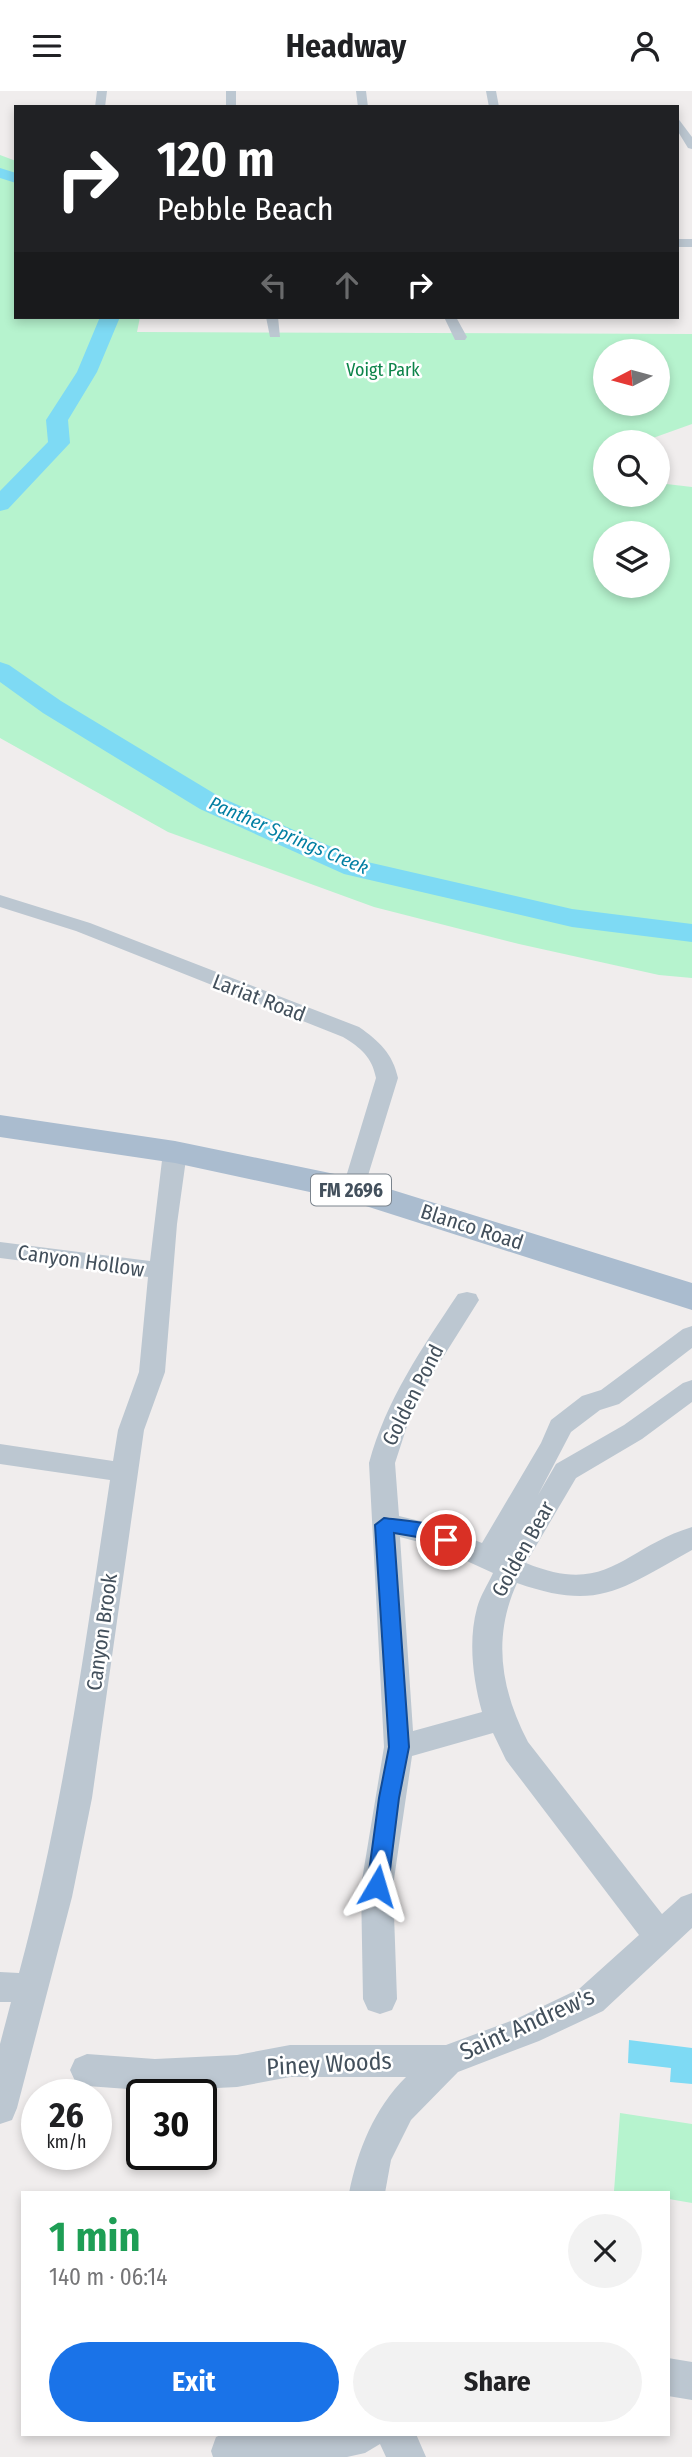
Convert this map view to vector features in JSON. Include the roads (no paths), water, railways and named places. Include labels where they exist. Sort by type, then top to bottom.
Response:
[{"type":"main road","name":"Blanco Road","points":[[0,1126],[175,1152],[354,1190],[692,1297]]},
{"type":"street","points":[[679,123],[692,146]]},
{"type":"street","points":[[272,319],[275,334]]},
{"type":"street","points":[[451,319],[460,337]]},
{"type":"street","name":"Lariat Road","points":[[0,901],[83,927],[351,1032],[375,1047],[385,1062],[387,1078],[354,1190]]},
{"type":"street","name":"Canyon Brook","points":[[0,2108],[16,1988],[78,1798],[131,1430],[152,1372],[175,1152]]},
{"type":"street","name":"Canyon Hollow","points":[[0,1250],[162,1271]]},
{"type":"street","name":"Golden Pond","points":[[380,1999],[377,1886],[399,1747],[382,1463],[387,1440],[424,1365],[467,1300]]},
{"type":"street","name":"Golden Bear","points":[[659,1935],[517,1751],[500,1719],[489,1683],[488,1647],[498,1564],[560,1427],[591,1403],[610,1397],[692,1335]]},
{"type":"street","name":"Golden Bear","points":[[498,1564],[566,1471],[633,1432],[692,1389]]},
{"type":"street","points":[[0,1454],[124,1472]]},
{"type":"street","points":[[384,1525],[426,1531],[498,1564],[560,1584],[583,1587],[605,1581],[692,1537]]},
{"type":"street","points":[[399,1747],[500,1719]]},
{"type":"street","name":"Saint Andrew's","points":[[367,2191],[374,2157],[399,2108],[446,2061],[527,2030],[591,2000],[617,1979],[659,1935],[692,1907]]},
{"type":"street","name":"Piney Woods","points":[[87,2070],[155,2075],[237,2071],[290,2060],[446,2061]]},
{"type":"street","points":[[670,2377],[692,2381]]},
{"type":"street","points":[[230,2451],[289,2448],[354,2436]]},
{"type":"street","points":[[397,2436],[407,2457]]},
{"type":"water","points":[[629,2040],[692,2048],[692,2084],[670,2082],[671,2068],[628,2063]]},
{"type":"waterway","name":"Panther Springs Creek","points":[[0,173],[14,177]]},
{"type":"waterway","name":"Panther Springs Creek","points":[[0,504],[59,443],[57,420],[87,372],[109,319]]},
{"type":"waterway","name":"Panther Springs Creek","points":[[0,670],[52,707],[210,803],[354,868],[572,918],[692,933]]},
{"type":"park label","name":"Voigt Park","points":[[383,370]]}]
